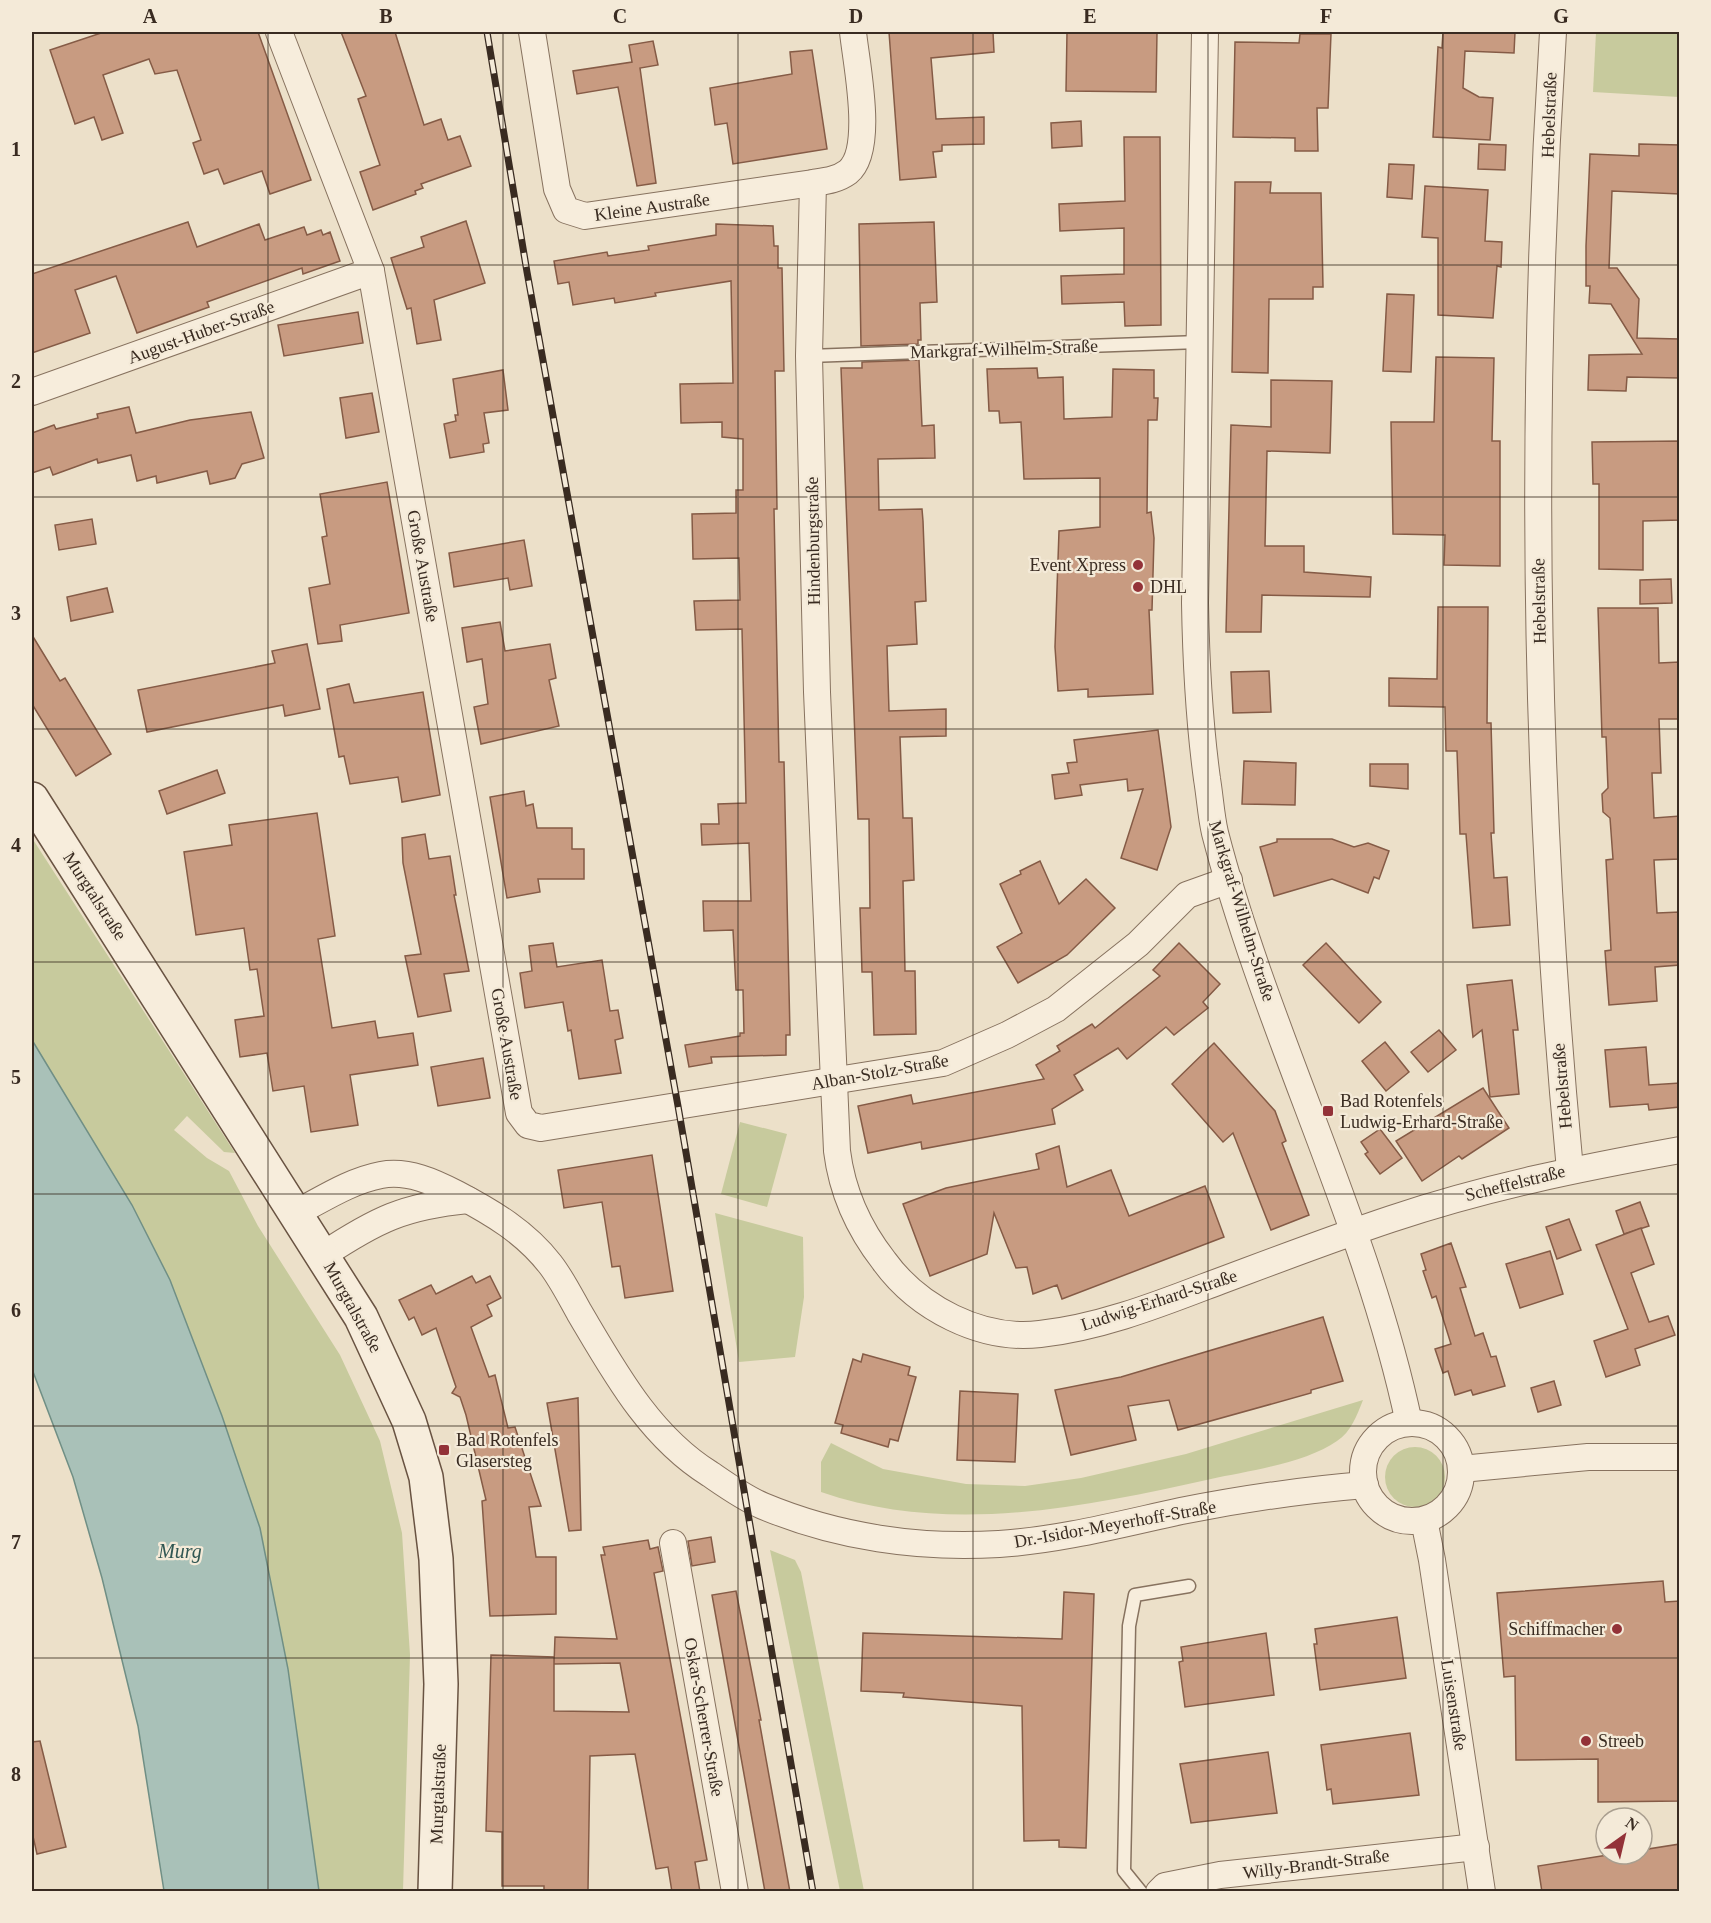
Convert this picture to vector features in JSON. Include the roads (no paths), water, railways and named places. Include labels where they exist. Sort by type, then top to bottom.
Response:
[{"type":"street","name":"Große Austraße","points":[[279,32],[371,271],[519,1113]]},
{"type":"street","name":"Kleine Austraße","points":[[532,32],[557,189],[566,210],[585,216],[813,183]]},
{"type":"street","points":[[813,183],[834,180],[850,171],[860,154],[862,132],[854,32]]},
{"type":"street","name":"Markgraf-Wilhelm-Straße","points":[[1205,32],[1196,687],[1214,831],[1269,1006],[1355,1231],[1400,1381],[1409,1424]]},
{"type":"street","name":"Hebelstraße","points":[[1553,32],[1540,326],[1538,593],[1544,826],[1554,1009],[1570,1170]]},
{"type":"street","name":"Hindenburgstraße","points":[[813,183],[809,356],[817,692],[834,1080]]},
{"type":"street","name":"August-Huber-Straße","points":[[32,392],[371,271]]},
{"type":"street","name":"Murgtalstraße","points":[[32,799],[362,1317],[393,1381],[409,1421],[426,1477],[436,1559],[441,1684],[435,1892]]},
{"type":"street","name":"Alban-Stolz-Straße","points":[[519,1113],[528,1125],[541,1128],[943,1063],[1007,1035],[1056,1009],[1138,944],[1187,895],[1229,880]]},
{"type":"street","name":"Ludwig-Erhard-Straße","points":[[834,1080],[839,1170],[845,1190],[867,1236],[890,1269],[912,1293],[943,1313],[980,1327],[1001,1332],[1039,1334],[1095,1323],[1160,1304],[1355,1231]]},
{"type":"street","name":"Scheffelstraße","points":[[1355,1231],[1461,1196],[1570,1170],[1680,1150]]},
{"type":"street","name":"Dr.-Isidor-Meyerhoff-Straße","points":[[296,1213],[348,1186],[384,1174],[409,1175],[438,1185],[494,1213],[522,1233],[551,1265],[624,1387],[671,1443],[705,1472],[761,1505],[833,1529],[889,1541],[934,1545],[1001,1544],[1082,1533],[1183,1511],[1303,1490],[1365,1485]]},
{"type":"street","points":[[323,1255],[367,1226],[398,1212],[429,1203],[468,1200]]},
{"type":"street","points":[[1409,1424],[1422,1424],[1445,1436],[1459,1457],[1461,1469],[1457,1492],[1452,1502],[1435,1516],[1424,1520],[1412,1521],[1388,1515],[1378,1507],[1365,1485],[1366,1457],[1372,1444],[1382,1433],[1395,1426],[1409,1424]]},
{"type":"street","points":[[1461,1469],[1588,1457],[1680,1456]]},
{"type":"street","name":"Luisenstraße","points":[[1424,1520],[1482,1892]]},
{"type":"street","name":"Oskar-Scherrer-Straße","points":[[673,1543],[735,1892]]},
{"type":"street","name":"Willy-Brandt-Straße","points":[[1159,1892],[1165,1886],[1220,1875],[1476,1847]]},
{"type":"lane","name":"Markgraf-Wilhelm-Straße","points":[[809,356],[1199,342]]},
{"type":"lane","points":[[1141,1892],[1124,1871],[1130,1626],[1135,1595],[1189,1586]]},
{"type":"water","name":"Murg","points":[[32,1040],[132,1205],[170,1280],[222,1416],[260,1528],[288,1669],[319,1891],[164,1891],[138,1726],[102,1578],[73,1477],[32,1369]]},
{"type":"railway","points":[[487,32],[527,272],[678,1106],[813,1892]]},
{"type":"place","name":"Event Xpress","points":[[1138,565]]},
{"type":"place","name":"DHL","points":[[1138,587]]},
{"type":"place","name":"Bad Rotenfels Ludwig-Erhard-Straße","points":[[1328,1111]]},
{"type":"place","name":"Bad Rotenfels Glasersteg","points":[[444,1450]]},
{"type":"place","name":"Schiffmacher","points":[[1617,1629]]},
{"type":"place","name":"Streeb","points":[[1586,1741]]}]
